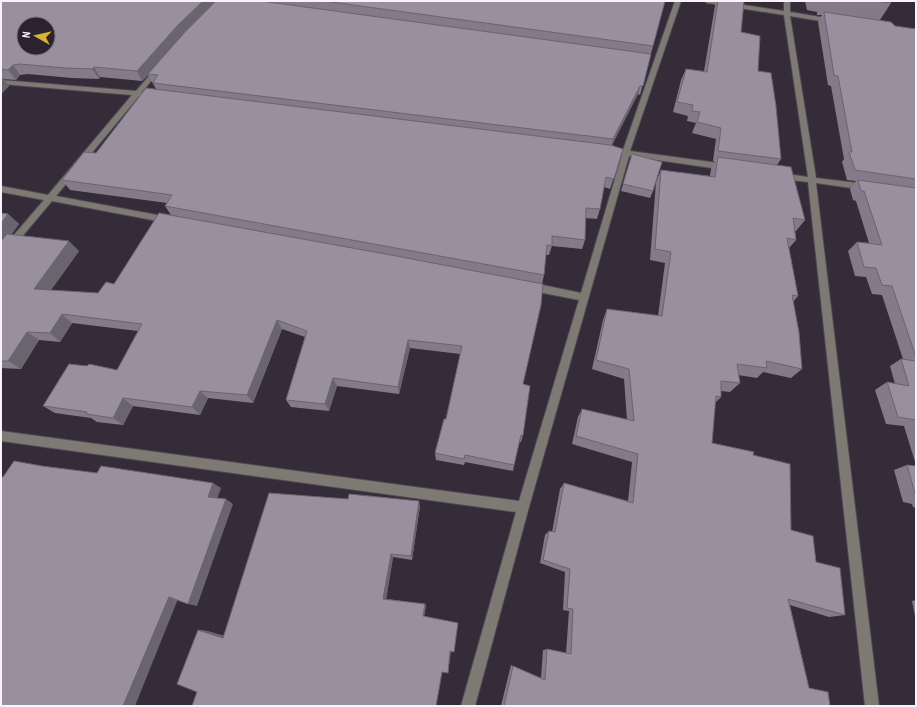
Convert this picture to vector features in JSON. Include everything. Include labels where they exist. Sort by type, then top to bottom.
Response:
[{"type":"street","points":[[468,706],[583,297],[655,59],[678,1]]},
{"type":"street","points":[[707,1],[840,22]]},
{"type":"street","points":[[787,1],[787,14],[812,180],[872,706]]},
{"type":"street","points":[[1,256],[161,65]]},
{"type":"street","points":[[1,82],[162,96]]},
{"type":"street","points":[[602,150],[734,169]]},
{"type":"street","points":[[773,174],[872,188]]},
{"type":"street","points":[[1,189],[174,221]]},
{"type":"street","points":[[522,285],[583,297]]},
{"type":"street","points":[[1,436],[523,506]]},
{"type":"building","points":[[1,1],[203,1],[177,26],[137,71],[94,67],[92,69],[65,68],[20,64],[13,65],[8,70],[1,69]]},
{"type":"building","points":[[216,1],[261,1],[651,54],[643,86],[640,86],[613,139],[153,83],[158,75],[148,74],[185,32]]},
{"type":"building","points":[[324,1],[665,1],[653,46]]},
{"type":"building","points":[[718,1],[744,1],[741,32],[760,36],[758,71],[771,73],[781,159],[718,151],[721,128],[697,122],[700,112],[692,111],[693,105],[677,102],[686,69],[707,72]]},
{"type":"building","points":[[875,1],[889,1],[891,3]]},
{"type":"building","points":[[824,12],[891,22],[895,26],[916,29],[916,179],[855,170],[849,152],[852,152],[838,76],[834,75]]},
{"type":"building","points":[[146,88],[610,145],[623,149],[614,179],[606,177],[600,209],[586,208],[585,240],[552,236],[552,246],[547,245],[544,275],[165,206],[172,195],[62,180],[84,152],[96,153]]},
{"type":"building","points":[[632,154],[662,162],[653,191],[623,184]]},
{"type":"building","points":[[718,157],[791,167],[805,220],[793,218],[796,240],[787,238],[798,296],[792,295],[799,332],[802,369],[766,361],[767,368],[737,364],[740,383],[721,381],[721,397],[716,396],[712,443],[754,452],[753,455],[790,464],[791,530],[813,536],[816,562],[840,568],[845,615],[788,599],[809,688],[828,692],[830,706],[504,706],[513,666],[545,680],[547,649],[571,654],[573,609],[567,608],[570,569],[543,560],[549,531],[555,532],[564,483],[633,503],[638,454],[576,436],[582,409],[634,421],[629,369],[596,360],[607,309],[662,316],[671,252],[655,249],[661,170],[715,177]]},
{"type":"building","points":[[858,180],[916,188],[916,357],[892,286],[882,285],[876,268],[864,267],[857,242],[882,245],[864,191],[861,191]]},
{"type":"building","points":[[1,213],[8,214],[1,223]]},
{"type":"building","points":[[159,213],[543,284],[541,305],[523,384],[530,386],[523,435],[521,435],[514,465],[465,455],[464,459],[435,453],[444,419],[446,419],[462,346],[408,340],[398,387],[333,378],[325,404],[286,400],[307,331],[277,320],[247,395],[200,391],[192,407],[123,398],[113,418],[86,414],[87,412],[43,406],[69,364],[87,366],[89,364],[117,370],[142,324],[62,314],[50,333],[27,332],[8,361],[1,361],[1,241],[7,234],[69,241],[34,289],[98,293],[106,282],[114,284]]},
{"type":"building","points":[[901,359],[916,361],[916,420],[898,417],[887,382],[909,386]]},
{"type":"building","points":[[14,461],[97,473],[101,466],[213,483],[208,497],[226,499],[188,604],[169,597],[123,706],[1,706],[1,477],[3,477]]},
{"type":"building","points":[[907,465],[916,466],[916,497]]},
{"type":"building","points":[[269,493],[348,499],[349,494],[419,501],[411,556],[391,554],[383,599],[425,604],[423,616],[458,623],[454,652],[450,651],[448,673],[442,672],[436,706],[192,706],[197,692],[177,684],[198,630],[223,638]]}]
